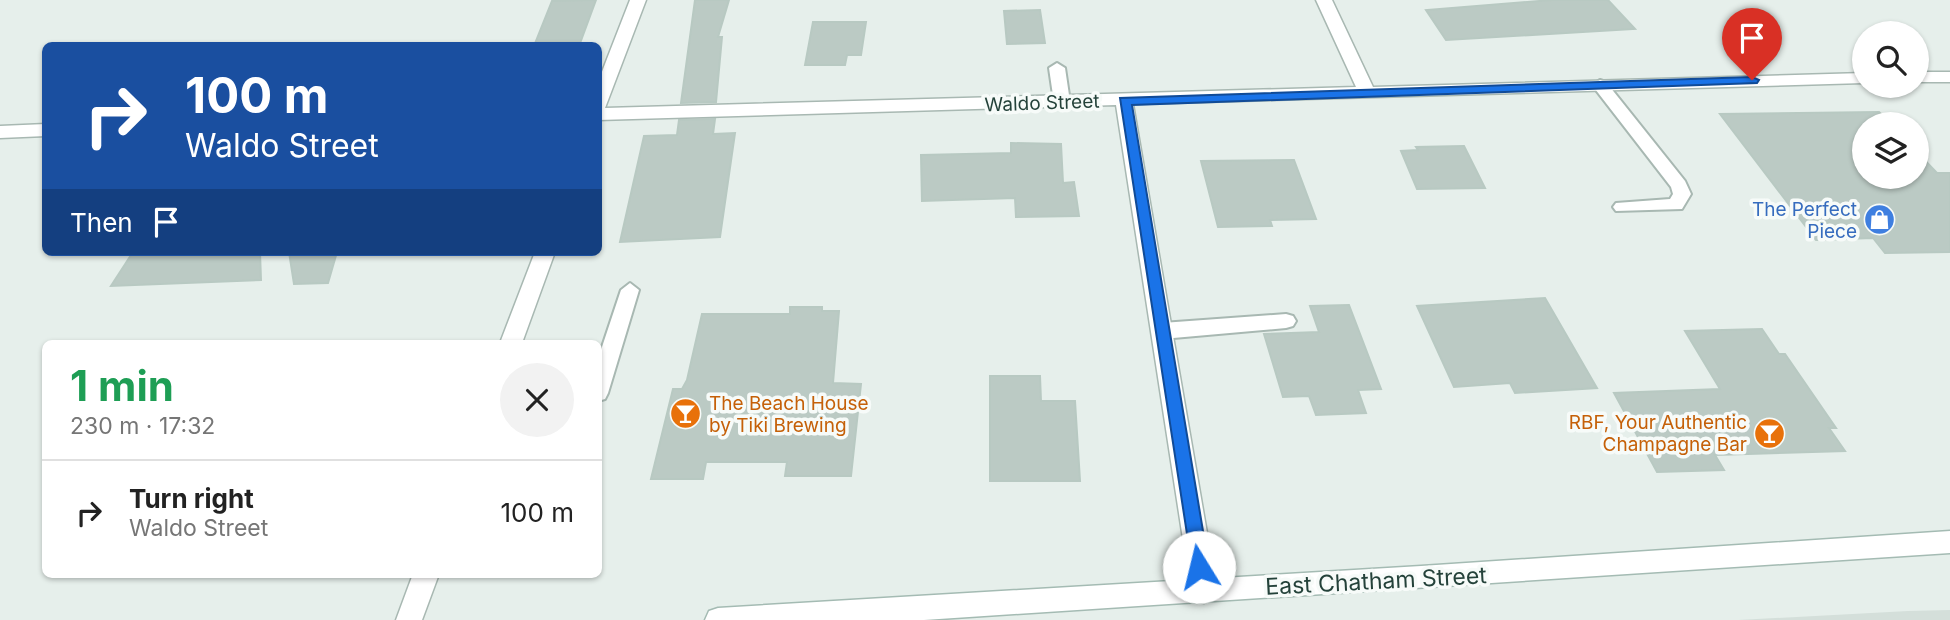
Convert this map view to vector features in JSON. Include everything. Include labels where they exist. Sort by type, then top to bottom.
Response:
[{"type":"street","points":[[602,95],[638,0]]},
{"type":"street","points":[[1324,0],[1367,92]]},
{"type":"street","points":[[1929,77],[1950,77]]},
{"type":"street","name":"Waldo Street","points":[[602,114],[1852,78]]},
{"type":"street","points":[[1124,101],[1203,592]]},
{"type":"street","points":[[0,132],[42,130]]},
{"type":"street","points":[[512,340],[544,256]]},
{"type":"street","name":"East Chatham Street","points":[[718,620],[1203,592],[1950,542]]},
{"type":"street","points":[[409,620],[425,578]]},
{"type":"lane","points":[[1058,68],[1062,102]]},
{"type":"lane","points":[[1600,85],[1679,185],[1682,194],[1676,205],[1622,207]]},
{"type":"lane","points":[[602,377],[630,290]]},
{"type":"lane","points":[[1161,331],[1286,321]]},
{"type":"shaded area","points":[[1950,610],[1950,620],[1738,620],[1908,611]]},
{"type":"building","points":[[596,0],[580,42],[536,42],[552,1]]},
{"type":"building","points":[[695,0],[729,0],[718,37],[722,37],[716,102],[681,103]]},
{"type":"building","points":[[1552,0],[1608,0],[1635,29],[1446,40],[1426,10]]},
{"type":"building","points":[[1040,10],[1045,43],[1007,44],[1004,11]]},
{"type":"building","points":[[813,22],[866,22],[861,55],[847,55],[845,65],[805,65]]},
{"type":"building","points":[[1852,112],[1852,189],[1929,189],[1929,165],[1937,173],[1950,173],[1950,252],[1885,253],[1873,238],[1816,240],[1720,114]]},
{"type":"building","points":[[715,119],[713,134],[735,133],[720,237],[620,242],[644,136],[677,135],[679,120]]},
{"type":"building","points":[[1011,143],[1061,144],[1063,183],[1074,182],[1079,216],[1016,217],[1015,198],[922,201],[921,155],[1011,153]]},
{"type":"building","points":[[1464,146],[1485,188],[1417,189],[1401,151],[1418,150],[1416,147]]},
{"type":"building","points":[[1294,160],[1316,219],[1270,220],[1272,226],[1218,227],[1201,161]]},
{"type":"building","points":[[130,256],[260,256],[261,280],[111,286]]},
{"type":"building","points":[[290,256],[336,256],[328,283],[294,284]]},
{"type":"building","points":[[1545,298],[1597,388],[1515,393],[1510,383],[1454,387],[1417,306]]},
{"type":"building","points":[[1349,305],[1381,389],[1358,390],[1366,413],[1316,415],[1309,396],[1283,397],[1264,334],[1319,332],[1310,306]]},
{"type":"building","points":[[790,307],[822,307],[822,311],[839,311],[833,383],[861,384],[851,476],[785,476],[787,462],[706,462],[703,479],[651,479],[673,389],[682,389],[687,380],[702,314],[790,314]]},
{"type":"building","points":[[1762,329],[1779,354],[1785,354],[1836,428],[1829,428],[1845,451],[1715,455],[1724,470],[1657,472],[1614,393],[1720,389],[1685,331]]},
{"type":"building","points":[[990,376],[1040,376],[1041,401],[1075,401],[1080,481],[990,481]]},
{"type":"place","name":"The Perfect Piece","points":[[1880,220]]},
{"type":"place","name":"The Beach House by Tiki Brewing","points":[[686,414]]},
{"type":"place","name":"RBF, Your Authentic Champagne Bar","points":[[1770,433]]},
{"type":"route","points":[[1199,567],[1124,101],[1752,80]]}]
